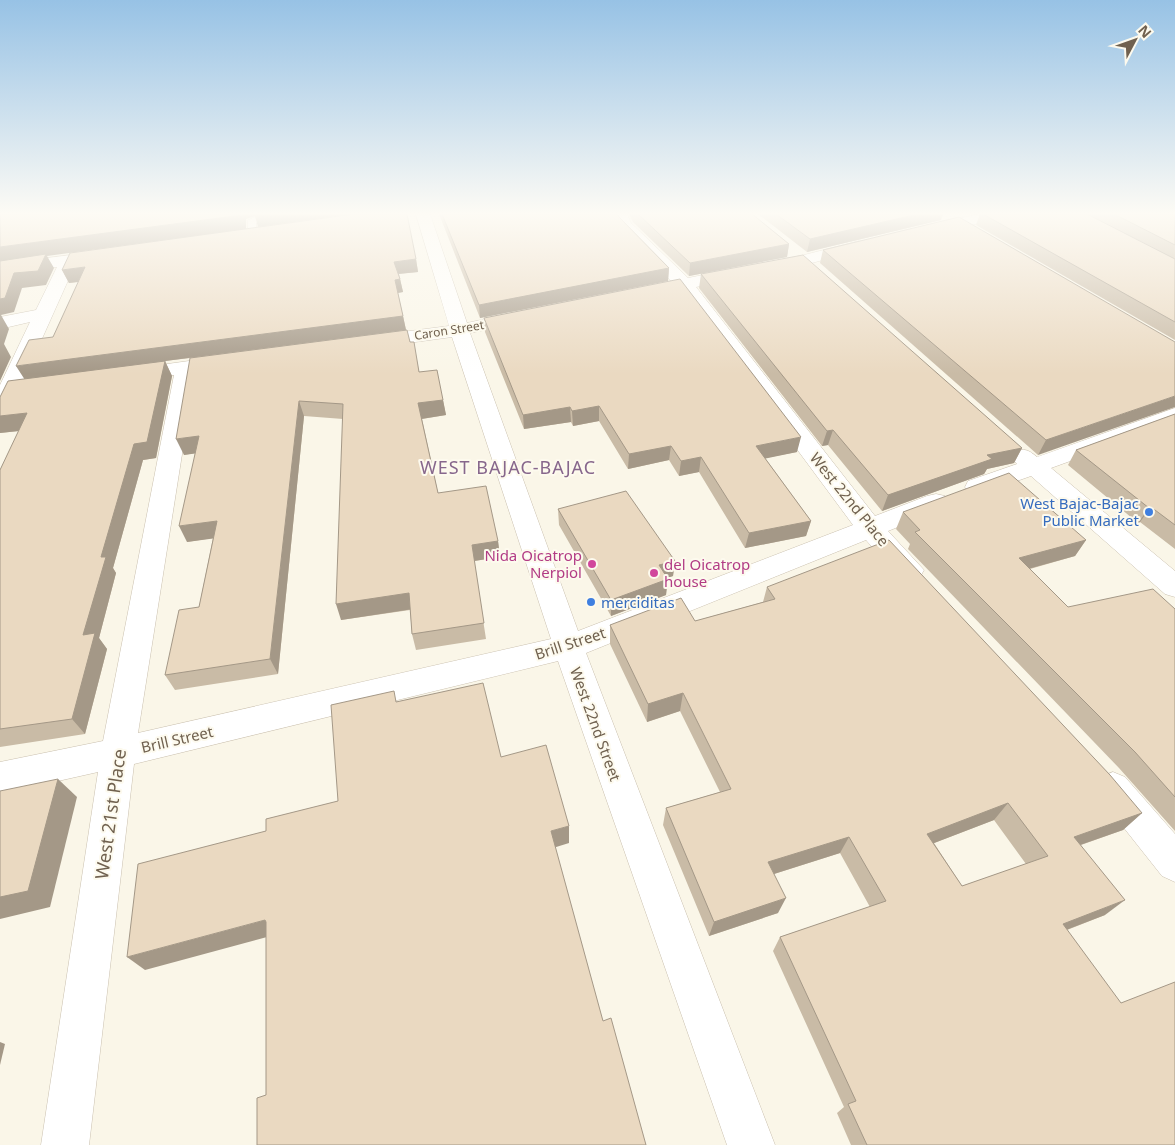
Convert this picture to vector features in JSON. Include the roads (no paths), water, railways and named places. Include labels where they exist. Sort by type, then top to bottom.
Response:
[{"type":"street","points":[[0,269],[13,267]]},
{"type":"street","points":[[0,408],[65,267]]},
{"type":"street","name":"West 22nd Street","points":[[440,267],[459,330],[568,647],[751,1145]]},
{"type":"street","name":"West 22nd Place","points":[[667,267],[684,284],[870,527],[930,592]]},
{"type":"street","points":[[628,296],[767,267]]},
{"type":"street","points":[[813,267],[819,273]]},
{"type":"street","points":[[0,323],[44,314]]},
{"type":"street","name":"Caron Street","points":[[352,345],[459,330],[534,315]]},
{"type":"street","points":[[117,376],[244,359]]},
{"type":"street","name":"West 21st Place","points":[[66,1145],[118,753],[186,367]]},
{"type":"street","points":[[8,390],[28,387]]},
{"type":"street","name":"Brill Street","points":[[0,778],[118,753],[568,647],[870,527],[1175,415]]},
{"type":"street","points":[[1012,446],[1175,586]]},
{"type":"street","points":[[1092,765],[1175,862]]},
{"type":"place","name":"West Bajac-Bajac Public Market","points":[[1149,512]]},
{"type":"place","name":"Nida Oicatrop Nerpiol","points":[[592,564]]},
{"type":"place","name":"del Oicatrop house","points":[[654,573]]},
{"type":"place","name":"merciditas","points":[[591,602]]},
{"type":"district","name":"WEST BAJAC-BAJAC","points":[[508,467]]}]
